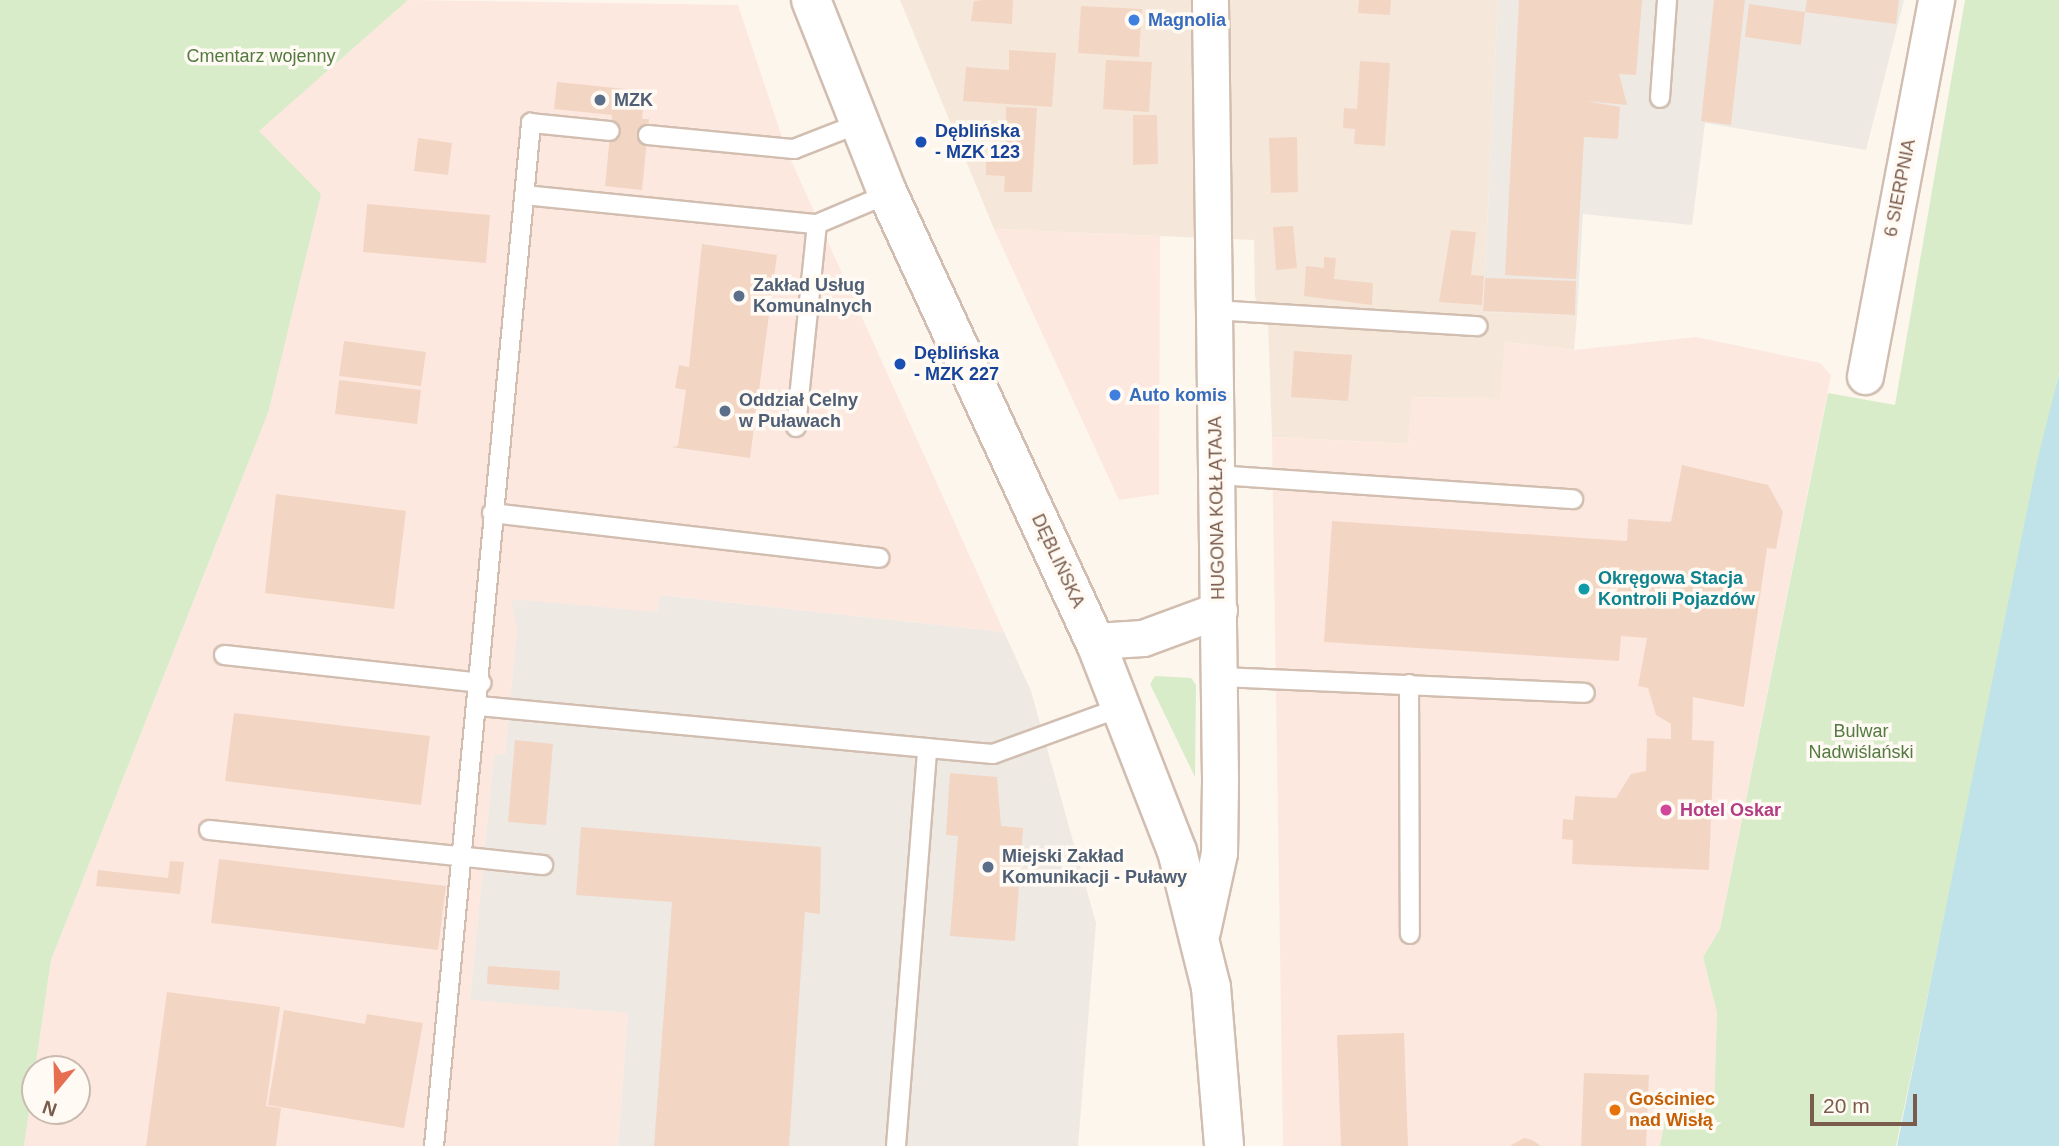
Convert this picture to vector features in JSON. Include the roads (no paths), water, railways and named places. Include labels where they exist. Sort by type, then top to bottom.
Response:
[{"type":"main road","name":"DĘBLIŃSKA","points":[[811,0],[888,194],[1095,641],[1122,707],[1202,931],[1224,1146]]},
{"type":"street","name":"HUGONA KOŁŁĄTAJA","points":[[1202,931],[1219,853],[1219,610],[1210,0]]},
{"type":"street","name":"6 SIERPNIA","points":[[1865,376],[1936,0]]},
{"type":"street","points":[[1095,641],[1143,638],[1219,610]]},
{"type":"lane","points":[[1660,98],[1667,0]]},
{"type":"lane","points":[[434,1146],[465,857],[481,683],[492,513],[531,123],[610,131]]},
{"type":"lane","points":[[648,135],[794,149],[858,124]]},
{"type":"lane","points":[[524,195],[817,224],[888,194]]},
{"type":"lane","points":[[796,427],[817,224]]},
{"type":"lane","points":[[1214,310],[1478,326]]},
{"type":"lane","points":[[1217,475],[1573,499]]},
{"type":"lane","points":[[492,513],[879,558]]},
{"type":"lane","points":[[224,655],[481,683]]},
{"type":"lane","points":[[1219,677],[1585,693]]},
{"type":"lane","points":[[1409,684],[1410,934]]},
{"type":"lane","points":[[479,706],[993,754],[1122,707]]},
{"type":"lane","points":[[896,1146],[927,748]]},
{"type":"lane","points":[[209,830],[543,866]]},
{"type":"water","points":[[2059,374],[2059,1146],[1897,1146],[2038,457]]},
{"type":"place","name":"Magnolia","points":[[1134,20]]},
{"type":"place","name":"MZK","points":[[600,100]]},
{"type":"place","name":"Dęblińska - MZK 123","points":[[921,142]]},
{"type":"place","name":"Zakład Usług Komunalnych","points":[[739,296]]},
{"type":"place","name":"Dęblińska - MZK 227","points":[[900,364]]},
{"type":"place","name":"Auto komis","points":[[1115,395]]},
{"type":"place","name":"Oddział Celny w Puławach","points":[[725,411]]},
{"type":"place","name":"Okręgowa Stacja Kontroli Pojazdów","points":[[1584,589]]},
{"type":"place","name":"Hotel Oskar","points":[[1666,810]]},
{"type":"place","name":"Miejski Zakład Komunikacji - Puławy","points":[[988,867]]},
{"type":"place","name":"Gościniec nad Wisłą","points":[[1615,1110]]},
{"type":"park label","name":"Cmentarz wojenny","points":[[261,56]]},
{"type":"park label","name":"Bulwar Nadwiślański","points":[[1861,742]]}]
